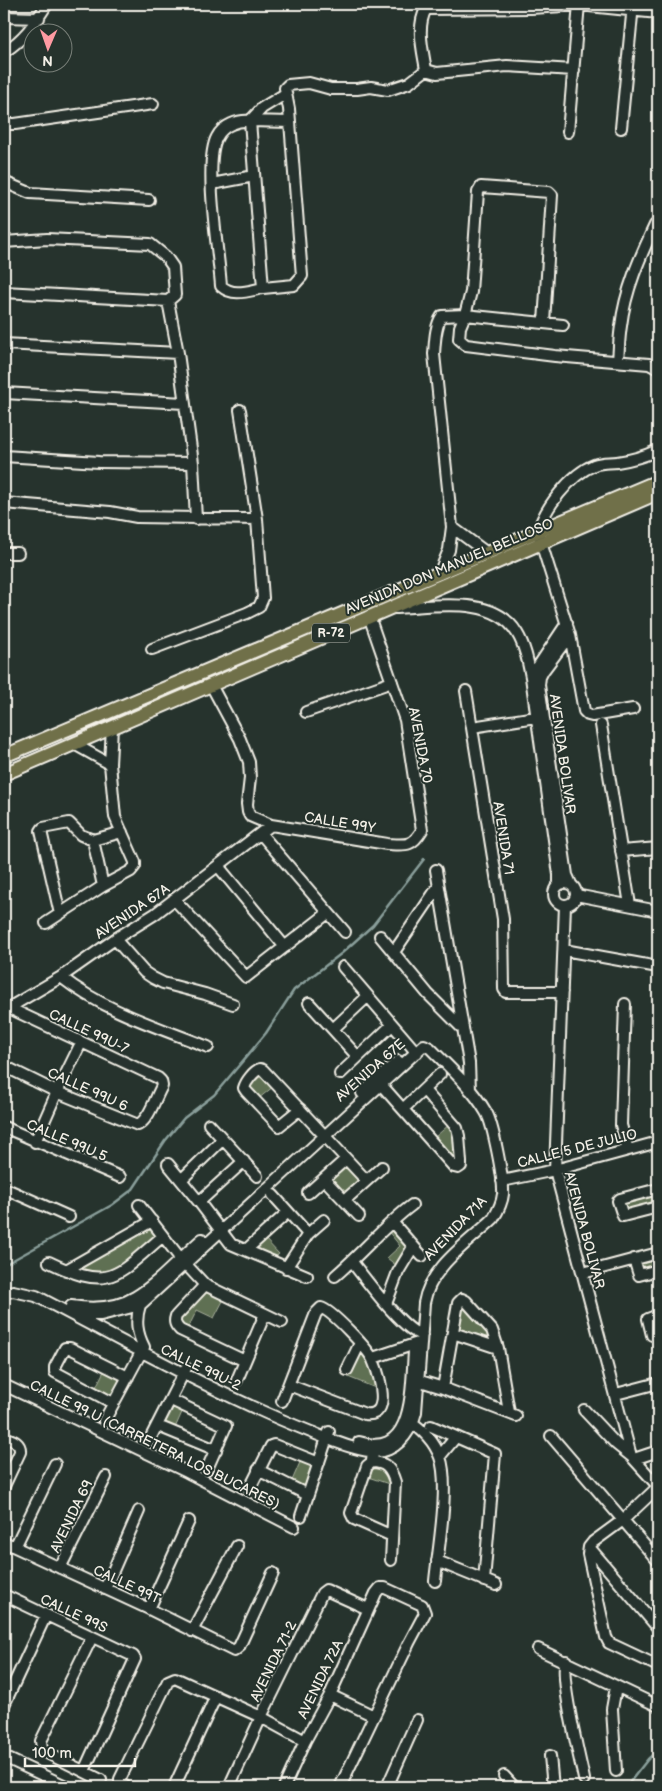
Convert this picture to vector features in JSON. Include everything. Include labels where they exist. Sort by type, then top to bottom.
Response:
[{"type":"main road","name":"AVENIDA DON MANUEL BELLOSO","points":[[4,774],[388,608],[658,481]]},
{"type":"main road","name":"AVENIDA DON MANUEL BELLOSO","points":[[4,756],[487,553],[539,537],[658,493]]},
{"type":"street","points":[[4,52],[20,42],[47,4]]},
{"type":"street","points":[[568,132],[579,4]]},
{"type":"street","points":[[426,70],[421,35],[422,16],[426,9],[579,4],[633,7],[658,13]]},
{"type":"street","points":[[621,128],[633,7]]},
{"type":"street","points":[[4,17],[38,18]]},
{"type":"street","points":[[426,70],[437,73],[507,66],[574,70]]},
{"type":"street","points":[[290,122],[234,122],[222,130],[216,137],[212,150],[212,184],[221,286],[227,292],[240,293],[262,288],[294,285],[302,276],[289,108],[285,88],[288,85],[297,83],[309,83],[331,89],[371,87],[388,90],[409,83],[426,70]]},
{"type":"street","points":[[262,288],[250,121],[262,108],[286,94]]},
{"type":"street","points":[[4,124],[153,104]]},
{"type":"street","points":[[212,184],[254,176]]},
{"type":"street","points":[[4,182],[30,192],[149,200]]},
{"type":"street","points":[[544,323],[552,195],[549,192],[481,188],[478,192],[471,292],[459,339],[466,345],[650,364],[658,369]]},
{"type":"street","points":[[618,362],[625,304],[644,247],[655,225],[658,224]]},
{"type":"street","points":[[4,242],[47,239],[150,244],[166,257],[173,268],[175,295],[168,301],[4,292]]},
{"type":"street","points":[[168,301],[178,353],[193,463],[196,519]]},
{"type":"street","points":[[439,574],[450,550],[452,527],[434,354],[440,318],[442,316],[465,315],[563,325]]},
{"type":"street","points":[[4,344],[178,353]]},
{"type":"street","points":[[4,392],[184,403]]},
{"type":"street","points":[[152,650],[247,613],[259,607],[263,598],[257,519],[240,410]]},
{"type":"street","points":[[632,709],[592,716],[584,711],[567,623],[539,537],[542,519],[552,503],[579,474],[593,466],[644,457],[658,450]]},
{"type":"street","points":[[4,456],[99,462],[193,463]]},
{"type":"street","points":[[4,503],[110,512],[137,517],[257,519]]},
{"type":"street","points":[[452,527],[487,553]]},
{"type":"street","points":[[4,553],[18,553]]},
{"type":"street","points":[[388,608],[467,605],[483,608],[500,615],[516,632],[524,648],[531,677],[559,875],[559,885],[554,893],[555,898],[559,903],[565,905],[572,903],[576,895],[575,889],[571,884],[559,885]]},
{"type":"street","name":"AVENIDA 70","points":[[369,616],[405,720],[422,830],[416,840],[405,844]]},
{"type":"street","points":[[531,677],[567,623]]},
{"type":"street","name":"AVENIDA BOLIVAR","points":[[570,636],[540,677],[540,684],[567,875],[571,884]]},
{"type":"street","points":[[306,712],[392,682]]},
{"type":"street","name":"CALLE 99Y","points":[[210,685],[240,738],[249,762],[250,778],[247,804],[250,816],[272,825],[387,844],[405,844]]},
{"type":"street","name":"AVENIDA 71","points":[[466,690],[503,919],[504,991],[562,992]]},
{"type":"street","points":[[472,727],[536,717]]},
{"type":"street","points":[[601,725],[630,905]]},
{"type":"street","points":[[46,923],[103,886],[131,871],[135,866],[135,862],[115,817],[110,764],[112,727]]},
{"type":"street","points":[[74,744],[110,764]]},
{"type":"street","points":[[60,914],[41,832],[43,828],[69,823],[81,835],[93,840],[122,832]]},
{"type":"street","name":"AVENIDA 67A","points":[[6,1010],[61,977],[154,914],[272,825]]},
{"type":"street","points":[[261,834],[345,932]]},
{"type":"street","points":[[93,840],[103,886]]},
{"type":"street","points":[[621,851],[658,848]]},
{"type":"street","points":[[218,866],[285,947]]},
{"type":"street","points":[[436,870],[469,1063],[470,1090]]},
{"type":"street","points":[[394,952],[438,887]]},
{"type":"street","points":[[576,895],[658,911]]},
{"type":"street","points":[[174,899],[246,977],[328,913]]},
{"type":"street","name":"AVENIDA BOLIVAR","points":[[565,905],[555,1170],[633,1457],[658,1486]]},
{"type":"street","points":[[380,936],[428,994],[463,1029]]},
{"type":"street","points":[[115,939],[144,972],[153,978],[163,983],[205,994],[233,1004]]},
{"type":"street","points":[[564,950],[658,967]]},
{"type":"street","points":[[343,967],[392,1025],[418,1049],[430,1048],[470,1090],[488,1114],[502,1181]]},
{"type":"street","points":[[61,977],[112,1008],[208,1047]]},
{"type":"street","points":[[333,1029],[367,996]]},
{"type":"street","points":[[309,1002],[358,1057]]},
{"type":"street","points":[[625,1004],[621,1125],[628,1150]]},
{"type":"street","name":"CALLE 99U-7","points":[[6,1010],[158,1078]]},
{"type":"street","points":[[340,1074],[392,1025]]},
{"type":"street","points":[[36,1142],[57,1092],[81,1043]]},
{"type":"street","name":"AVENIDA 67E","points":[[71,1310],[114,1305],[134,1298],[153,1284],[182,1261],[379,1082],[418,1049]]},
{"type":"street","name":"CALLE 99U 6","points":[[4,1066],[57,1092],[138,1125],[148,1114],[162,1086],[158,1078]]},
{"type":"street","points":[[300,1109],[279,1126],[246,1091],[244,1088],[245,1084],[260,1069],[300,1109],[366,1180]]},
{"type":"street","points":[[403,1108],[440,1074]]},
{"type":"street","points":[[379,1082],[454,1167],[461,1166],[457,1128],[424,1090]]},
{"type":"street","points":[[209,1124],[257,1176]]},
{"type":"street","name":"CALLE 99U 5","points":[[4,1127],[120,1177]]},
{"type":"street","points":[[181,1180],[223,1139]]},
{"type":"street","name":"CALLE 5 DE JULIO","points":[[502,1181],[555,1170],[658,1142]]},
{"type":"street","points":[[308,1193],[346,1159]]},
{"type":"street","points":[[200,1202],[244,1162]]},
{"type":"street","points":[[168,1164],[200,1202],[231,1244],[306,1276]]},
{"type":"street","points":[[344,1200],[382,1167]]},
{"type":"street","points":[[324,1179],[359,1216]]},
{"type":"street","name":"AVENIDA 71A","points":[[377,1451],[394,1446],[403,1439],[416,1412],[415,1379],[418,1338],[428,1287],[440,1269],[499,1211],[503,1196],[502,1181]]},
{"type":"street","points":[[4,1188],[69,1217]]},
{"type":"street","points":[[658,1189],[618,1201],[623,1216],[658,1207]]},
{"type":"street","points":[[273,1195],[308,1234]]},
{"type":"street","points":[[335,1276],[412,1205]]},
{"type":"street","points":[[139,1206],[182,1261],[204,1284],[282,1322]]},
{"type":"street","points":[[246,1250],[288,1212]]},
{"type":"street","points":[[286,1268],[308,1234],[324,1220]]},
{"type":"street","points":[[66,1270],[152,1221]]},
{"type":"street","points":[[392,1222],[422,1256]]},
{"type":"street","points":[[49,1262],[81,1276],[109,1277],[123,1270],[163,1236]]},
{"type":"street","points":[[386,1304],[398,1272],[413,1246]]},
{"type":"street","points":[[583,1272],[658,1253]]},
{"type":"street","points":[[634,1259],[639,1275],[658,1270]]},
{"type":"street","name":"AVENIDA 67E","points":[[88,1316],[116,1312],[140,1305],[182,1261]]},
{"type":"street","points":[[352,1262],[386,1304],[418,1338],[373,1358]]},
{"type":"street","points":[[204,1284],[176,1316],[174,1321],[176,1326],[180,1330],[245,1361]]},
{"type":"street","name":"CALLE 99U-2","points":[[8,1288],[26,1286],[43,1292],[71,1310],[143,1350],[252,1407],[377,1451],[379,1462],[386,1465],[392,1472],[396,1482],[391,1560]]},
{"type":"street","points":[[415,1379],[513,1414],[498,1348],[489,1326],[462,1299],[458,1303],[443,1388]]},
{"type":"street","points":[[104,1421],[143,1350],[136,1322],[140,1305]]},
{"type":"street","points":[[282,1402],[316,1313],[321,1308],[328,1311],[373,1358],[382,1390],[379,1408],[373,1413],[364,1414],[289,1385]]},
{"type":"street","name":"CALLE 99U-2","points":[[71,1310],[88,1316],[143,1350]]},
{"type":"street","points":[[237,1380],[264,1314]]},
{"type":"street","points":[[658,1315],[648,1319],[652,1335],[658,1334]]},
{"type":"street","points":[[453,1333],[498,1348]]},
{"type":"street","points":[[347,1370],[360,1343]]},
{"type":"street","points":[[113,1404],[55,1372],[55,1366],[65,1348],[70,1348],[128,1377]]},
{"type":"street","points":[[149,1441],[184,1371]]},
{"type":"street","points":[[616,1394],[658,1383]]},
{"type":"street","name":"CALLE 99 U (CARRETERA LOS BUCARES)","points":[[4,1386],[187,1472],[294,1527]]},
{"type":"street","points":[[171,1400],[226,1426],[226,1430],[207,1469]]},
{"type":"street","points":[[584,1410],[616,1444],[633,1457],[658,1452]]},
{"type":"street","points":[[410,1422],[426,1434],[440,1456],[444,1487],[435,1580]]},
{"type":"street","points":[[158,1426],[216,1450]]},
{"type":"street","points":[[431,1426],[455,1438],[492,1451],[496,1457],[484,1580]]},
{"type":"street","points":[[301,1516],[328,1435]]},
{"type":"street","points":[[550,1436],[658,1561]]},
{"type":"street","points":[[4,1437],[17,1443],[20,1447],[20,1452],[4,1486]]},
{"type":"street","points":[[440,1456],[455,1438]]},
{"type":"street","points":[[250,1488],[268,1448],[274,1445],[319,1463]]},
{"type":"street","points":[[377,1451],[367,1466],[351,1513],[354,1519],[392,1536]]},
{"type":"street","points":[[15,1547],[55,1464]]},
{"type":"street","points":[[258,1470],[308,1495]]},
{"type":"street","name":"AVENIDA 69","points":[[60,1568],[106,1477]]},
{"type":"street","points":[[658,1486],[623,1520],[593,1542],[589,1547],[588,1554],[606,1637],[609,1643],[658,1666]]},
{"type":"street","points":[[105,1589],[140,1511]]},
{"type":"street","points":[[149,1609],[189,1521]]},
{"type":"street","name":"CALLE 99T","points":[[4,1542],[149,1609],[234,1651],[238,1650],[273,1573]]},
{"type":"street","points":[[192,1631],[237,1546]]},
{"type":"street","points":[[589,1547],[658,1628]]},
{"type":"street","points":[[437,1561],[496,1586]]},
{"type":"street","name":"AVENIDA 72A","points":[[284,1787],[305,1741],[330,1695],[376,1593],[380,1588],[385,1588],[422,1605],[425,1612],[374,1716]]},
{"type":"street","name":"AVENIDA 71-2","points":[[229,1787],[322,1593],[326,1590],[333,1592],[368,1609]]},
{"type":"street","name":"CALLE 99S","points":[[4,1595],[133,1656],[135,1659],[84,1771]]},
{"type":"street","points":[[4,1705],[46,1615]]},
{"type":"street","points":[[92,1637],[41,1741],[42,1748],[46,1752],[101,1780]]},
{"type":"street","points":[[538,1649],[658,1706]]},
{"type":"street","points":[[566,1661],[564,1672],[569,1706],[584,1779]]},
{"type":"street","points":[[123,1783],[168,1681],[171,1679],[176,1678],[216,1696],[261,1717],[305,1741]]},
{"type":"street","points":[[616,1687],[612,1710],[616,1770]]},
{"type":"street","points":[[330,1695],[374,1716],[340,1787]]},
{"type":"street","points":[[174,1787],[216,1696]]},
{"type":"street","points":[[387,1787],[417,1720]]},
{"type":"street","points":[[550,1756],[553,1787]]},
{"type":"street","points":[[4,1757],[68,1787]]},
{"type":"street","points":[[504,1776],[514,1787]]},
{"type":"green space","points":[[259,1072],[274,1086],[258,1099],[246,1088]]},
{"type":"green space","points":[[450,1124],[457,1134],[457,1157],[454,1159],[435,1137]]},
{"type":"green space","points":[[346,1164],[361,1181],[345,1196],[330,1179]]},
{"type":"green space","points":[[658,1192],[658,1205],[626,1213],[623,1201]]},
{"type":"green space","points":[[151,1227],[158,1236],[131,1259],[111,1272],[89,1273],[79,1267]]},
{"type":"green space","points":[[392,1228],[408,1247],[397,1266],[387,1258],[400,1246],[388,1231]]},
{"type":"green space","points":[[264,1238],[279,1254],[273,1259],[251,1249]]},
{"type":"green space","points":[[658,1256],[658,1267],[641,1271],[638,1261]]},
{"type":"green space","points":[[206,1291],[224,1299],[214,1318],[197,1310],[188,1328],[182,1325],[177,1317]]},
{"type":"green space","points":[[463,1302],[489,1331],[492,1343],[457,1333]]},
{"type":"green space","points":[[361,1347],[369,1355],[378,1389],[348,1377]]},
{"type":"green space","points":[[105,1369],[124,1379],[114,1397],[96,1387]]},
{"type":"green space","points":[[173,1405],[183,1410],[175,1428],[164,1424]]},
{"type":"green space","points":[[301,1460],[314,1465],[306,1489],[291,1483]]},
{"type":"green space","points":[[377,1464],[388,1473],[392,1485],[368,1477]]},
{"type":"waterway","points":[[4,1265],[112,1205],[133,1189],[165,1141],[184,1118],[214,1095],[266,1033],[294,990],[342,953],[373,925],[424,859]]},
{"type":"waterway","points":[[626,1787],[648,1759],[658,1750]]}]
